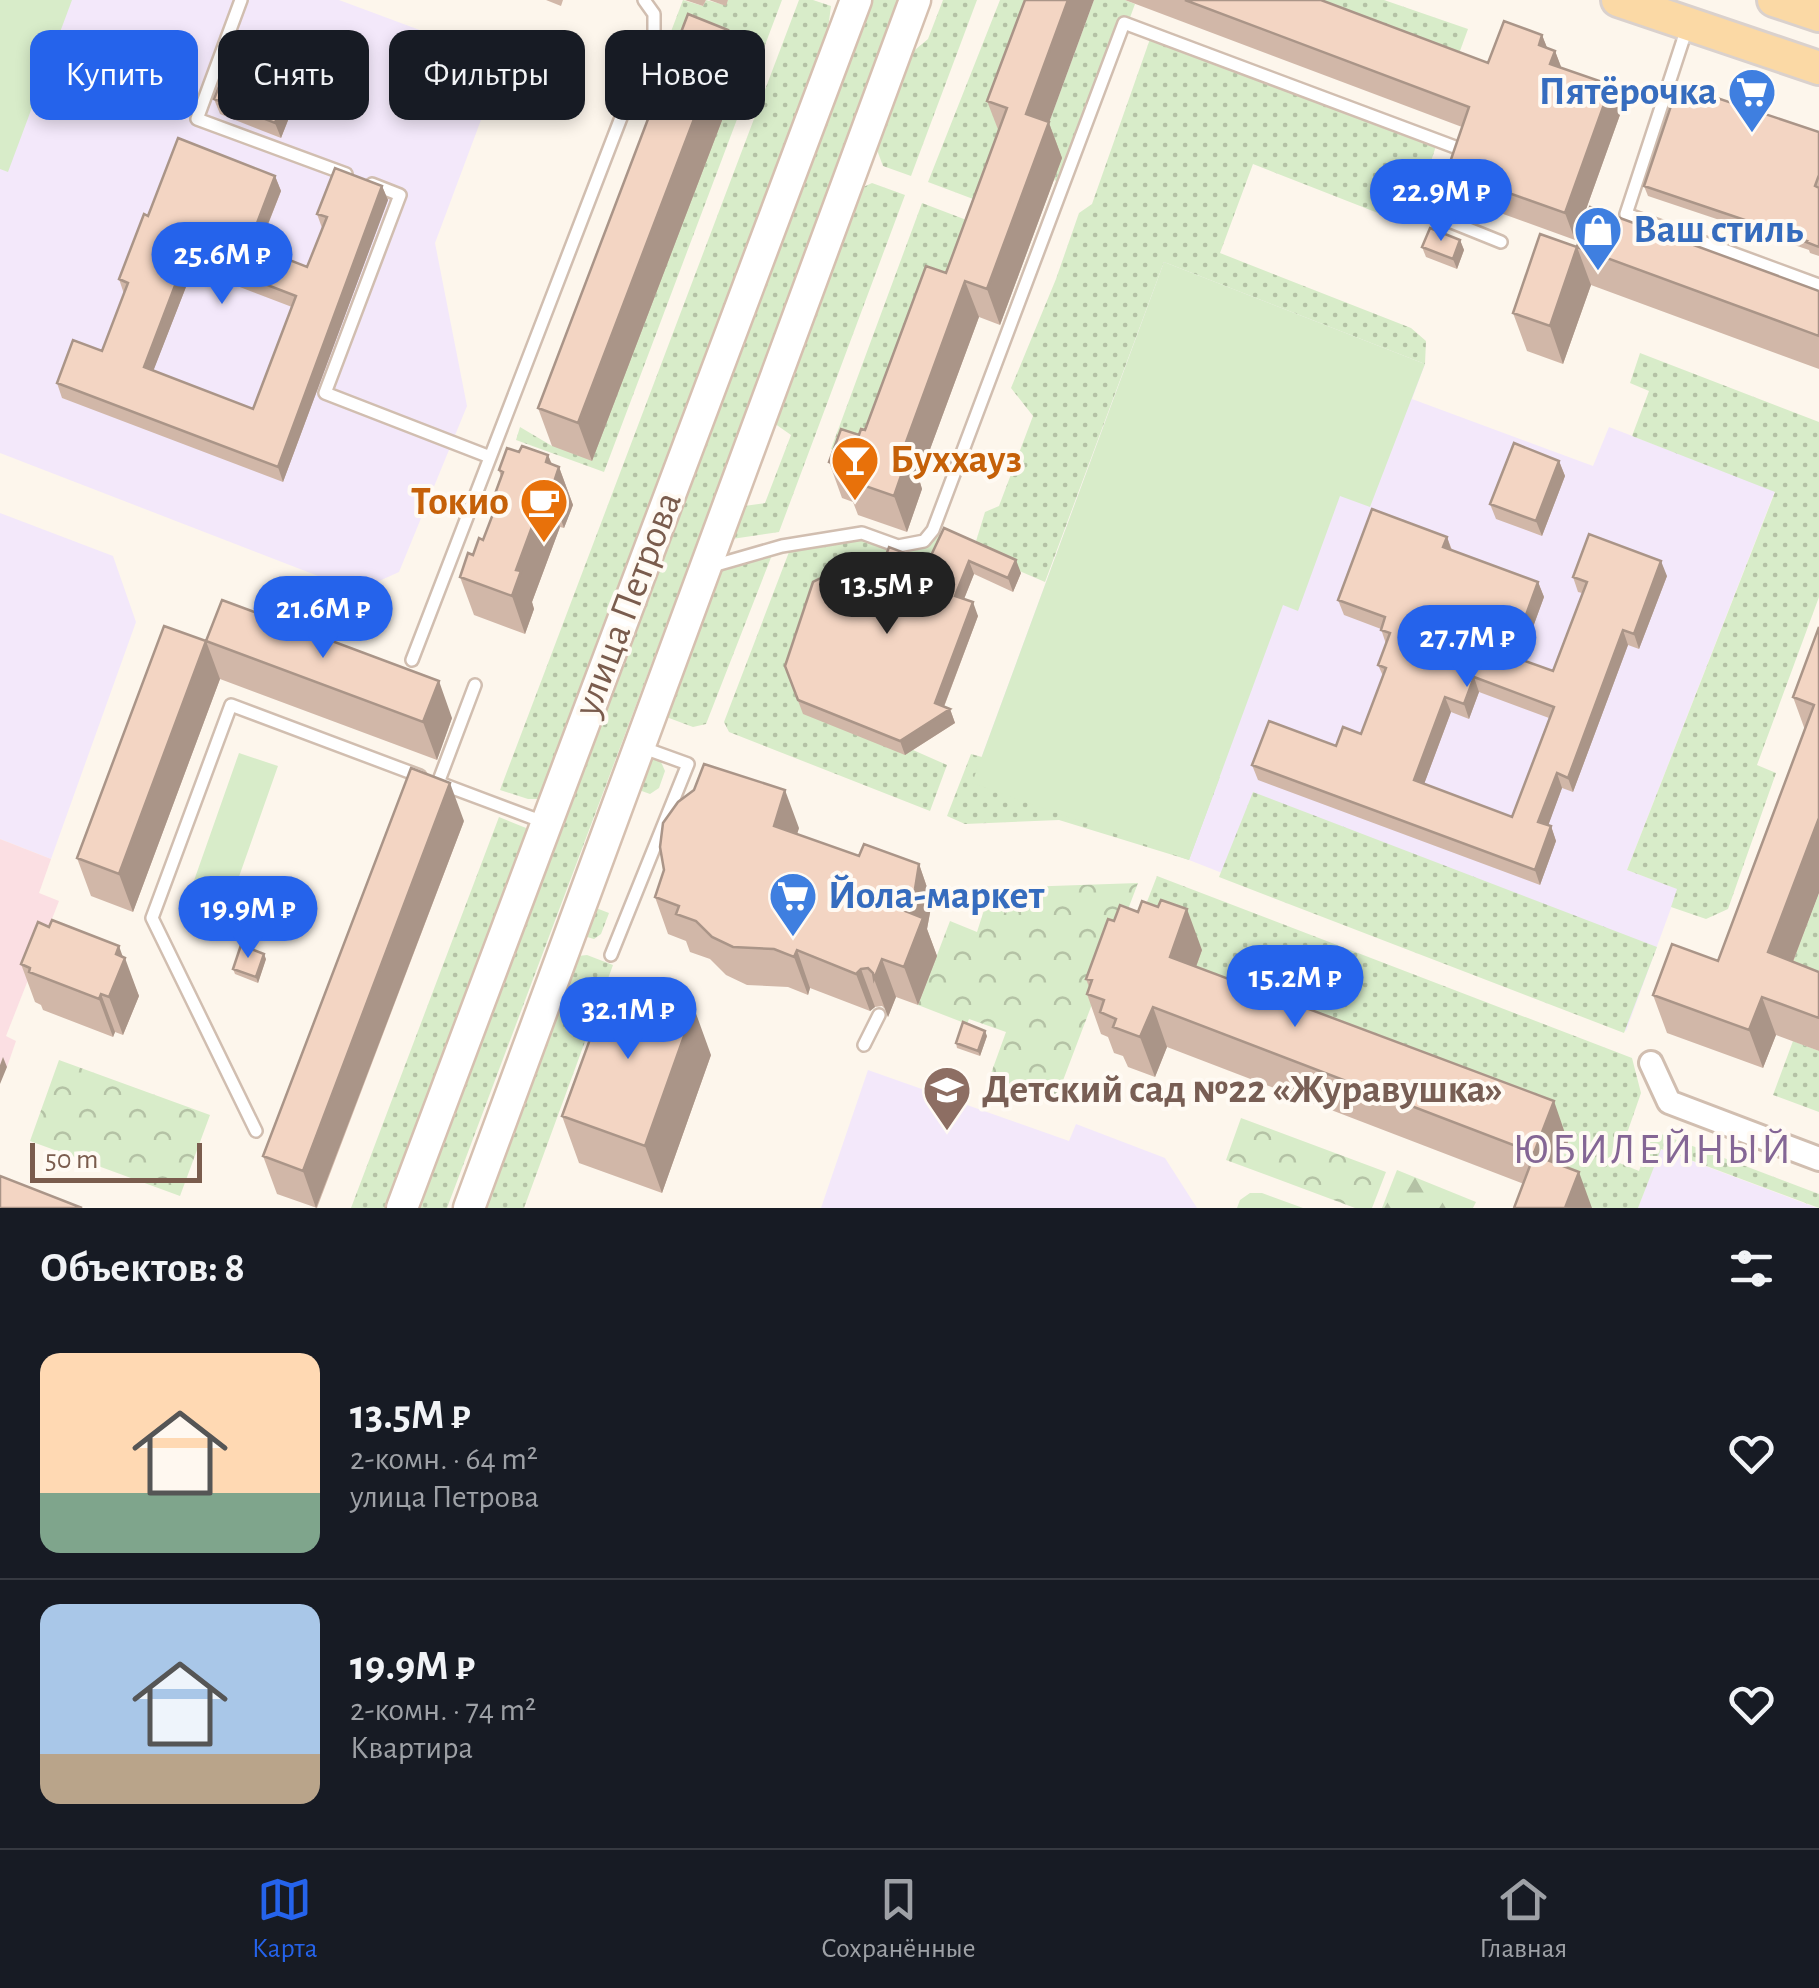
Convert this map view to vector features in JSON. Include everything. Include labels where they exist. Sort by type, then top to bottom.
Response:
[{"type":"main road","name":"улица Петрова","points":[[402,1208],[856,0]]},
{"type":"main road","name":"улица Петрова","points":[[470,1208],[914,0]]},
{"type":"main road","points":[[1618,0],[1819,68]]},
{"type":"main road","points":[[1774,0],[1819,16]]},
{"type":"street","points":[[1651,1064],[1669,1102],[1819,1159]]},
{"type":"lane","points":[[242,0],[197,119],[400,194],[325,392],[490,458]]},
{"type":"lane","points":[[412,660],[654,32],[654,14],[644,0]]},
{"type":"lane","points":[[705,568],[782,546],[862,533],[898,546],[924,541],[933,530],[1124,23],[1455,146]]},
{"type":"lane","points":[[1689,24],[1626,214],[1819,285]]},
{"type":"lane","points":[[1429,213],[1501,242]]},
{"type":"lane","points":[[438,782],[475,685]]},
{"type":"lane","points":[[256,1130],[152,918],[232,705],[546,823]]},
{"type":"lane","points":[[610,955],[688,764],[639,746]]},
{"type":"lane","points":[[864,1045],[879,1015]]},
{"type":"shaded area","points":[[0,0],[339,0],[420,30],[389,30],[389,120],[481,120],[435,243],[467,406],[399,572],[357,591],[0,453]]},
{"type":"shaded area","points":[[1164,262],[1425,364],[1412,399],[1593,466],[1609,427],[1775,491],[1627,870],[1678,889],[1626,1031],[1189,860],[972,783]]},
{"type":"shaded area","points":[[0,513],[113,556],[136,622],[51,859],[0,839]]},
{"type":"shaded area","points":[[0,839],[51,859],[39,893],[59,901],[6,1036],[16,1041],[7,1067],[0,1064]]},
{"type":"shaded area","name":"Детский сад №22 «Журавушка»","points":[[868,1070],[1069,1141],[1076,1124],[1165,1158],[1197,1208],[821,1208]]},
{"type":"shaded area","points":[[1660,1149],[1817,1208],[1638,1208]]},
{"type":"green space","points":[[0,0],[72,0],[61,30],[30,30],[30,113],[8,172],[0,169]]},
{"type":"green space","points":[[683,0],[703,6],[706,0],[725,5],[728,0],[782,0],[765,45],[765,30],[672,30]]},
{"type":"green space","points":[[799,0],[831,6],[825,52],[543,799],[528,799],[500,790],[754,120],[765,120],[765,90]]},
{"type":"green space","points":[[872,0],[901,0],[447,1208],[418,1208]]},
{"type":"green space","points":[[943,0],[977,0],[911,176],[883,166],[877,150],[910,54],[928,39]]},
{"type":"green space","points":[[1000,0],[1051,0],[997,208],[928,182]]},
{"type":"green space","points":[[1094,0],[1125,0],[1135,4],[1068,186],[1054,180],[1061,158],[1039,150]]},
{"type":"green space","points":[[1264,0],[1384,0],[1468,29],[1453,70]]},
{"type":"green space","points":[[1150,39],[1436,146],[1416,207],[1401,222],[1253,164],[1220,253],[1411,328],[1426,341],[1425,364],[1164,262],[1045,582],[973,551],[985,512],[999,506],[1033,416],[1011,388],[1079,213],[1092,204]]},
{"type":"green space","points":[[675,120],[737,120],[604,472],[516,440],[520,427],[552,446]]},
{"type":"green space","points":[[872,183],[905,195],[779,532],[725,540],[737,507],[765,503],[791,435],[771,421],[859,189]]},
{"type":"green space","points":[[922,203],[990,229],[878,466],[831,449]]},
{"type":"green space","points":[[1164,262],[1425,364],[1370,507],[1340,496],[1298,611],[1283,605],[1189,860],[972,783]]},
{"type":"green space","points":[[1640,353],[1819,422],[1819,597],[1757,765],[1776,773],[1728,909],[1706,919],[1671,907],[1677,889],[1627,870],[1775,492],[1632,436],[1649,391],[1630,383]]},
{"type":"green space","points":[[935,533],[947,537],[913,750],[947,765],[930,811],[729,732],[724,722],[789,552],[860,538],[899,549]]},
{"type":"green space","points":[[772,555],[706,724],[693,727],[661,715],[714,571]]},
{"type":"green space","points":[[239,753],[278,766],[229,905],[190,892]]},
{"type":"green space","points":[[971,754],[1018,767],[1220,777],[1189,860],[1059,820],[965,824],[947,816]]},
{"type":"green space","points":[[650,757],[661,762],[665,771],[659,788],[650,794],[639,790],[596,908],[609,913],[601,934],[594,939],[584,936]]},
{"type":"green space","points":[[1253,792],[1657,947],[1624,1033],[1219,877]]},
{"type":"green space","points":[[499,817],[531,830],[386,1208],[351,1208]]},
{"type":"green space","points":[[1157,876],[1632,1058],[1641,1093],[1617,1162],[1639,1171],[1653,1131],[1819,1194],[1819,1208],[1661,1149],[1638,1208],[1589,1208],[1548,1193],[1568,1141],[1185,997],[1136,930]]},
{"type":"green space","points":[[1138,883],[1059,1091],[1049,1100],[989,1079],[1006,1032],[969,1019],[967,1024],[918,1005],[950,921],[977,932],[991,888]]},
{"type":"green space","points":[[1819,893],[1819,1004],[1780,995]]},
{"type":"green space","points":[[587,955],[613,965],[524,1208],[479,1208],[569,957]]},
{"type":"green space","points":[[1793,1041],[1819,1051],[1819,1112],[1773,1095]]},
{"type":"green space","points":[[59,1060],[210,1115],[180,1196],[30,1141]]},
{"type":"green space","points":[[1241,1118],[1386,1172],[1372,1208],[1355,1208],[1226,1160]]},
{"type":"green space","points":[[1397,1170],[1476,1202],[1473,1208],[1382,1208]]},
{"type":"green space","points":[[1250,1193],[1262,1193],[1303,1208],[1237,1208]]},
{"type":"building","points":[[1025,0],[1068,0],[1026,114],[1049,122],[987,289],[965,281],[905,445],[909,453],[894,496],[845,479],[848,469],[829,462],[841,429],[859,435],[861,429],[865,430],[926,266],[946,273],[1007,108],[987,101]]},
{"type":"building","points":[[1185,0],[1321,0],[1488,63],[1504,21],[1542,35],[1539,45],[1555,51],[1550,64],[1611,85],[1565,213],[1447,171],[1469,107]]},
{"type":"building","points":[[688,14],[728,30],[682,30]]},
{"type":"building","points":[[1678,85],[1819,132],[1819,175],[1815,186],[1819,188],[1819,247],[1644,186]]},
{"type":"building","points":[[648,120],[694,120],[578,423],[538,408]]},
{"type":"building","points":[[178,138],[275,176],[249,244],[307,267],[327,217],[317,214],[335,168],[382,186],[278,467],[57,383],[73,340],[102,351],[128,283],[119,279],[144,214],[148,216]],"holes":[[[187,254],[296,296],[253,409],[144,367]]]},
{"type":"building","points":[[1590,207],[1819,291],[1819,336],[1577,247]]},
{"type":"building","points":[[1430,228],[1460,240],[1453,259],[1422,247]]},
{"type":"building","points":[[1540,234],[1577,247],[1550,326],[1513,313]]},
{"type":"building","points":[[1514,443],[1559,461],[1536,521],[1490,504]]},
{"type":"building","points":[[522,446],[548,455],[546,462],[559,467],[551,491],[546,489],[516,570],[521,571],[512,596],[460,577],[468,553],[473,555],[479,538],[483,540],[501,493],[496,491],[507,448],[519,452]]},
{"type":"building","points":[[1372,509],[1447,537],[1443,547],[1538,582],[1511,656],[1553,671],[1587,582],[1573,577],[1589,534],[1661,561],[1634,634],[1623,630],[1568,778],[1557,773],[1538,822],[1551,826],[1535,870],[1252,765],[1269,721],[1336,746],[1343,727],[1361,734],[1386,668],[1378,665],[1390,633],[1381,630],[1385,617],[1338,600]],"holes":[[[1474,677],[1554,707],[1512,817],[1414,780],[1445,697],[1464,704]]]},
{"type":"building","points":[[944,528],[1016,560],[1008,578],[969,561],[955,596],[973,602],[935,703],[950,709],[900,741],[798,700],[785,666],[813,582],[831,573],[874,588],[889,547],[928,562]]},
{"type":"building","points":[[222,600],[439,681],[423,722],[206,641]]},
{"type":"building","points":[[164,626],[206,641],[119,874],[77,858]]},
{"type":"building","points":[[1819,627],[1819,818],[1768,952],[1819,972],[1819,1018],[1762,997],[1749,1030],[1653,995],[1672,944],[1718,961],[1814,705],[1793,697]]},
{"type":"building","points":[[704,764],[785,790],[774,826],[859,856],[864,844],[919,864],[915,889],[903,910],[923,918],[904,967],[882,959],[874,979],[868,968],[856,974],[797,950],[794,957],[774,949],[733,947],[712,937],[696,921],[676,914],[679,906],[655,897],[664,870],[660,847],[663,823],[678,802],[694,790]]},
{"type":"building","points":[[411,768],[450,783],[303,1171],[263,1156]]},
{"type":"building","points":[[1161,900],[1187,909],[1170,957],[1554,1101],[1534,1153],[1153,1007],[1140,1037],[1113,1027],[1116,1019],[1100,1012],[1104,1000],[1087,994],[1092,980],[1086,979],[1108,919],[1114,921],[1120,905],[1138,912],[1142,901],[1158,907]]},
{"type":"building","points":[[52,920],[119,946],[116,954],[125,958],[109,997],[101,994],[99,999],[29,972],[30,968],[21,964],[38,922],[49,927]]},
{"type":"building","points":[[241,945],[264,954],[256,977],[233,969]]},
{"type":"building","points":[[612,979],[694,1008],[645,1146],[562,1116]]},
{"type":"building","points":[[963,1022],[985,1031],[978,1051],[956,1043]]},
{"type":"building","points":[[1534,1155],[1579,1172],[1565,1208],[1514,1208]]},
{"type":"building","points":[[0,1176],[82,1208],[0,1208]]},
{"type":"place","name":"Пятёрочка","points":[[1752,134]]},
{"type":"place","name":"Ваш стиль","points":[[1598,272]]},
{"type":"place","name":"Буххауз","points":[[855,502]]},
{"type":"place","name":"Токио","points":[[544,544]]},
{"type":"place","name":"Йола-маркет","points":[[793,938]]},
{"type":"place","name":"Детский сад №22 «Журавушка»","points":[[947,1132]]},
{"type":"district","name":"ЮБИЛЕЙНЫЙ","points":[[1653,1150]]}]
